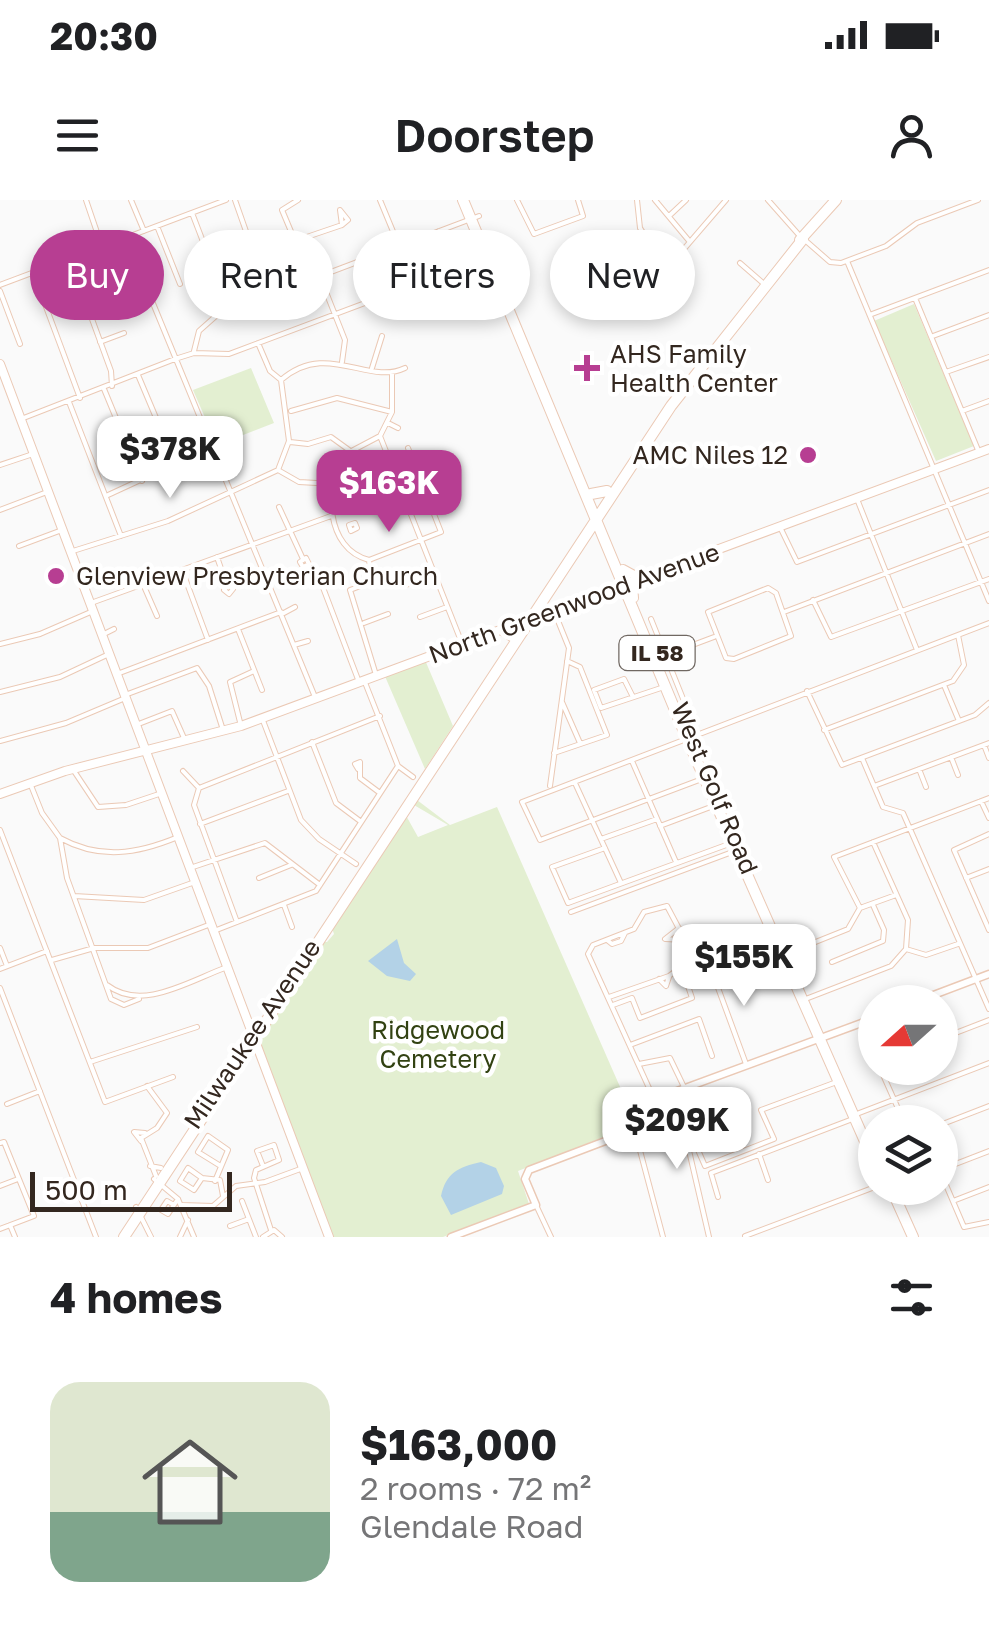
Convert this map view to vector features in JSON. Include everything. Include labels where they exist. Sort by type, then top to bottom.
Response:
[{"type":"main road","name":"West Golf Road","points":[[465,200],[591,494],[596,514]]},
{"type":"main road","points":[[480,691],[508,633],[549,607],[607,491],[682,378],[836,200]]},
{"type":"main road","name":"West Golf Road","points":[[475,217],[765,915],[805,999]]},
{"type":"main road","points":[[480,691],[688,382],[764,285]]},
{"type":"main road","points":[[0,364],[329,1237]]},
{"type":"main road","name":"North Greenwood Avenue","points":[[627,583],[984,449]]},
{"type":"main road","name":"North Greenwood Avenue","points":[[549,607],[780,528],[933,468]]},
{"type":"main road","points":[[591,494],[607,491]]},
{"type":"main road","name":"North Greenwood Avenue","points":[[406,664],[527,619]]},
{"type":"main road","name":"North Greenwood Avenue","points":[[406,664],[508,633]]},
{"type":"main road","name":"West Golf Road","points":[[660,658],[665,686],[691,734],[704,778],[719,804]]},
{"type":"main road","points":[[0,794],[73,768],[223,732],[406,664]]},
{"type":"main road","name":"Milwaukee Avenue","points":[[121,1237],[156,1174],[480,691]]},
{"type":"main road","name":"West Golf Road","points":[[737,847],[858,1122]]},
{"type":"main road","name":"Milwaukee Avenue","points":[[156,1174],[214,1098],[252,1034]]},
{"type":"main road","name":"West Golf Road","points":[[821,1036],[858,1121]]},
{"type":"main road","points":[[214,1098],[223,1074]]},
{"type":"main road","points":[[895,1205],[910,1237]]},
{"type":"street","points":[[86,200],[96,230]]},
{"type":"street","points":[[131,200],[144,230]]},
{"type":"street","points":[[147,230],[226,200]]},
{"type":"street","points":[[235,200],[246,230]]},
{"type":"street","points":[[290,230],[282,210],[298,200]]},
{"type":"street","points":[[380,200],[392,230]]},
{"type":"street","points":[[517,200],[534,234],[579,219],[583,213],[578,200]]},
{"type":"street","points":[[638,200],[641,230]]},
{"type":"street","points":[[655,200],[680,230]]},
{"type":"street","points":[[669,216],[686,200]]},
{"type":"street","points":[[695,236],[726,200]]},
{"type":"street","points":[[768,200],[830,262],[846,261],[897,240],[917,223],[978,200]]},
{"type":"street","points":[[192,213],[199,230]]},
{"type":"street","points":[[442,230],[475,217]]},
{"type":"street","points":[[329,230],[342,225]]},
{"type":"street","points":[[157,226],[180,284]]},
{"type":"street","points":[[846,261],[989,601]]},
{"type":"street","points":[[740,263],[764,285]]},
{"type":"street","points":[[870,315],[989,270]]},
{"type":"street","points":[[20,344],[0,288],[30,274]]},
{"type":"street","points":[[915,298],[962,411],[984,449]]},
{"type":"street","points":[[21,419],[175,358],[194,353],[219,356],[353,308]]},
{"type":"street","points":[[333,310],[345,340],[342,362]]},
{"type":"street","points":[[931,336],[989,314]]},
{"type":"street","points":[[52,320],[80,398]]},
{"type":"street","points":[[92,320],[112,386]]},
{"type":"street","points":[[160,320],[314,697]]},
{"type":"street","points":[[194,353],[206,322],[210,320]]},
{"type":"street","points":[[100,342],[124,333]]},
{"type":"street","points":[[372,368],[382,336]]},
{"type":"street","points":[[258,343],[270,371],[282,380]]},
{"type":"street","points":[[946,372],[989,357]]},
{"type":"street","points":[[282,380],[321,361],[392,374],[405,368]]},
{"type":"street","points":[[392,374],[392,412],[388,423],[380,436],[349,450],[341,459],[331,516],[353,554],[369,560],[441,532],[408,448]]},
{"type":"street","points":[[138,375],[176,464]]},
{"type":"street","points":[[71,552],[168,520],[278,470],[289,442],[289,412],[280,391],[282,380]]},
{"type":"street","points":[[104,389],[142,481]]},
{"type":"street","points":[[289,412],[338,398],[392,412]]},
{"type":"street","points":[[962,411],[989,401]]},
{"type":"street","points":[[68,402],[121,536]]},
{"type":"street","points":[[388,423],[398,428]]},
{"type":"street","points":[[380,436],[461,641]]},
{"type":"street","points":[[289,442],[308,444],[335,438],[349,450]]},
{"type":"street","points":[[107,496],[212,447]]},
{"type":"street","points":[[0,465],[34,454]]},
{"type":"street","points":[[402,491],[381,496],[373,473],[411,456]]},
{"type":"street","points":[[278,470],[298,482],[335,488]]},
{"type":"street","points":[[780,528],[797,562],[989,490]]},
{"type":"street","points":[[0,510],[48,492]]},
{"type":"street","points":[[857,498],[918,650]]},
{"type":"street","points":[[279,507],[303,558]]},
{"type":"street","points":[[0,644],[40,634],[144,584],[331,516]]},
{"type":"street","points":[[340,534],[349,529]]},
{"type":"street","points":[[20,546],[62,530]]},
{"type":"street","points":[[784,612],[989,534]]},
{"type":"street","points":[[216,557],[227,586]]},
{"type":"street","points":[[369,560],[371,582],[350,590],[376,676]]},
{"type":"street","points":[[182,570],[208,641]]},
{"type":"street","points":[[406,585],[434,574]]},
{"type":"street","points":[[813,600],[829,637],[989,579]]},
{"type":"street","points":[[144,584],[156,616]]},
{"type":"street","points":[[322,585],[398,766],[413,777]]},
{"type":"street","points":[[765,588],[773,590],[784,612],[789,638],[734,659],[723,656],[706,617],[709,611],[765,588]]},
{"type":"street","points":[[117,674],[295,607]]},
{"type":"street","points":[[420,617],[447,607]]},
{"type":"street","points":[[549,607],[568,648],[550,786]]},
{"type":"street","points":[[363,624],[388,614]]},
{"type":"street","points":[[651,620],[660,658],[714,637]]},
{"type":"street","points":[[704,778],[540,840],[522,802],[632,761],[691,734],[989,623]]},
{"type":"street","points":[[238,629],[262,690]]},
{"type":"street","points":[[102,635],[114,630]]},
{"type":"street","points":[[824,730],[958,677],[964,665],[958,635]]},
{"type":"street","points":[[293,645],[308,641]]},
{"type":"street","points":[[0,692],[60,677],[109,654]]},
{"type":"street","points":[[554,753],[607,735],[580,668],[567,660]]},
{"type":"street","points":[[0,740],[66,724],[198,668],[209,686],[223,732]]},
{"type":"street","points":[[241,726],[228,681],[254,671]]},
{"type":"street","points":[[633,697],[624,679],[594,690],[601,708],[633,697],[665,686]]},
{"type":"street","points":[[944,685],[959,721]]},
{"type":"street","points":[[806,692],[840,764],[959,721],[989,704]]},
{"type":"street","points":[[562,702],[580,743]]},
{"type":"street","points":[[136,725],[176,712],[186,742]]},
{"type":"street","points":[[199,788],[380,716]]},
{"type":"street","points":[[262,718],[288,791],[310,832],[356,864]]},
{"type":"street","points":[[312,742],[332,798],[362,822]]},
{"type":"street","points":[[874,786],[986,744],[989,758]]},
{"type":"street","points":[[951,757],[958,775]]},
{"type":"street","points":[[862,758],[884,807],[901,809],[989,1009]]},
{"type":"street","points":[[632,761],[676,863]]},
{"type":"street","points":[[51,960],[94,948],[148,948],[237,922],[312,894],[398,766]]},
{"type":"street","points":[[73,768],[98,807],[126,806],[162,793]]},
{"type":"street","points":[[358,769],[362,782],[380,794]]},
{"type":"street","points":[[919,769],[926,787]]},
{"type":"street","points":[[184,771],[199,788]]},
{"type":"street","points":[[575,782],[621,884]]},
{"type":"street","points":[[30,783],[42,812],[60,838],[74,896],[115,1004],[227,967]]},
{"type":"street","points":[[199,788],[194,806],[237,922]]},
{"type":"street","points":[[200,824],[288,791]]},
{"type":"street","points":[[860,908],[834,857],[989,798]]},
{"type":"street","points":[[982,801],[989,818]]},
{"type":"street","points":[[660,826],[719,804]]},
{"type":"street","points":[[601,839],[657,819]]},
{"type":"street","points":[[0,830],[105,1102],[172,1077]]},
{"type":"street","points":[[989,834],[954,848],[989,930]]},
{"type":"street","points":[[60,838],[103,853],[128,853],[178,837]]},
{"type":"street","points":[[190,868],[265,842],[290,866],[320,885]]},
{"type":"street","points":[[805,999],[891,966],[906,950],[909,926],[873,842]]},
{"type":"street","points":[[62,852],[71,844]]},
{"type":"street","points":[[605,848],[552,867],[568,903],[676,863],[737,847]]},
{"type":"street","points":[[570,912],[737,847]]},
{"type":"street","points":[[259,878],[290,866]]},
{"type":"street","points":[[966,878],[989,869]]},
{"type":"street","points":[[74,896],[144,900],[195,882]]},
{"type":"street","points":[[785,954],[848,929],[860,908],[896,895]]},
{"type":"street","points":[[979,908],[989,904]]},
{"type":"street","points":[[284,905],[292,927]]},
{"type":"street","points":[[609,997],[669,976],[688,962],[674,912],[663,905],[638,915],[634,929],[593,945],[588,954],[654,1098]]},
{"type":"street","points":[[832,962],[883,941],[884,930],[873,905]]},
{"type":"street","points":[[680,927],[665,939],[684,940]]},
{"type":"street","points":[[906,950],[931,954],[960,943]]},
{"type":"street","points":[[0,948],[7,966]]},
{"type":"street","points":[[0,969],[47,951]]},
{"type":"street","points":[[612,1005],[632,998],[640,1018],[692,998],[684,974],[710,966],[746,1064]]},
{"type":"street","points":[[958,987],[989,974]]},
{"type":"street","points":[[107,985],[122,996],[139,999]]},
{"type":"street","points":[[0,988],[96,1237]]},
{"type":"street","points":[[630,1044],[698,1019],[712,1056]]},
{"type":"street","points":[[958,1031],[989,1020]]},
{"type":"street","points":[[663,1237],[627,1112],[664,1094],[858,1025]]},
{"type":"street","points":[[90,1062],[197,1027]]},
{"type":"street","points":[[638,1065],[670,1058],[684,1087]]},
{"type":"street","points":[[718,1197],[711,1172],[989,1063]]},
{"type":"street","points":[[673,1091],[705,1166],[774,1139],[761,1110],[838,1081]]},
{"type":"street","points":[[888,1085],[897,1105]]},
{"type":"street","points":[[147,1086],[167,1116],[145,1133],[134,1132],[156,1174],[178,1198],[194,1237]]},
{"type":"street","points":[[7,1104],[40,1092]]},
{"type":"street","points":[[664,1094],[687,1142],[709,1237]]},
{"type":"street","points":[[958,1117],[989,1106]]},
{"type":"street","points":[[551,1237],[525,1174],[630,1132]]},
{"type":"street","points":[[215,1181],[228,1150],[208,1136],[198,1152],[219,1164]]},
{"type":"street","points":[[0,1229],[34,1216],[2,1142]]},
{"type":"street","points":[[263,1166],[257,1151],[274,1145],[279,1160],[256,1170],[254,1184],[270,1230],[282,1237]]},
{"type":"street","points":[[958,1164],[989,1151]]},
{"type":"street","points":[[759,1154],[768,1180]]},
{"type":"street","points":[[202,1178],[194,1190],[180,1182],[188,1168],[202,1178],[224,1183],[223,1198]]},
{"type":"street","points":[[182,1205],[206,1207],[236,1186],[303,1168]]},
{"type":"street","points":[[0,1186],[18,1179]]},
{"type":"street","points":[[958,1199],[989,1188]]},
{"type":"street","points":[[174,1205],[178,1198]]},
{"type":"street","points":[[745,1236],[858,1198]]},
{"type":"street","points":[[242,1201],[260,1237],[270,1230]]},
{"type":"street","points":[[451,1237],[536,1204]]},
{"type":"street","points":[[955,1205],[966,1230],[989,1222]]},
{"type":"street","points":[[139,1209],[151,1237]]},
{"type":"street","points":[[230,1226],[248,1219]]},
{"type":"street","points":[[180,1237],[188,1220]]},
{"type":"street","points":[[10,1224],[15,1237]]},
{"type":"green space","points":[[914,304],[974,446],[936,461],[874,321]]},
{"type":"green space","points":[[251,368],[274,423],[217,445],[193,390]]},
{"type":"green space","points":[[425,660],[453,726],[425,769],[384,674]]},
{"type":"green space","name":"Ridgewood Cemetery","points":[[417,800],[450,825],[497,807],[628,1105],[618,1110],[626,1128],[518,1171],[529,1204],[443,1237],[333,1237],[258,1036],[320,942],[327,942],[334,934],[331,925],[404,812],[418,837],[448,825],[414,805]]},
{"type":"water","points":[[397,939],[404,963],[416,974],[410,981],[387,976],[368,961]]},
{"type":"water","points":[[481,1162],[496,1168],[504,1186],[502,1194],[451,1215],[441,1196],[446,1182],[460,1169]]},
{"type":"place","name":"AHS Family Health Center","points":[[587,368]]},
{"type":"place","name":"AMC Niles 12","points":[[808,455]]},
{"type":"place","name":"Glenview Presbyterian Church","points":[[56,576]]}]
